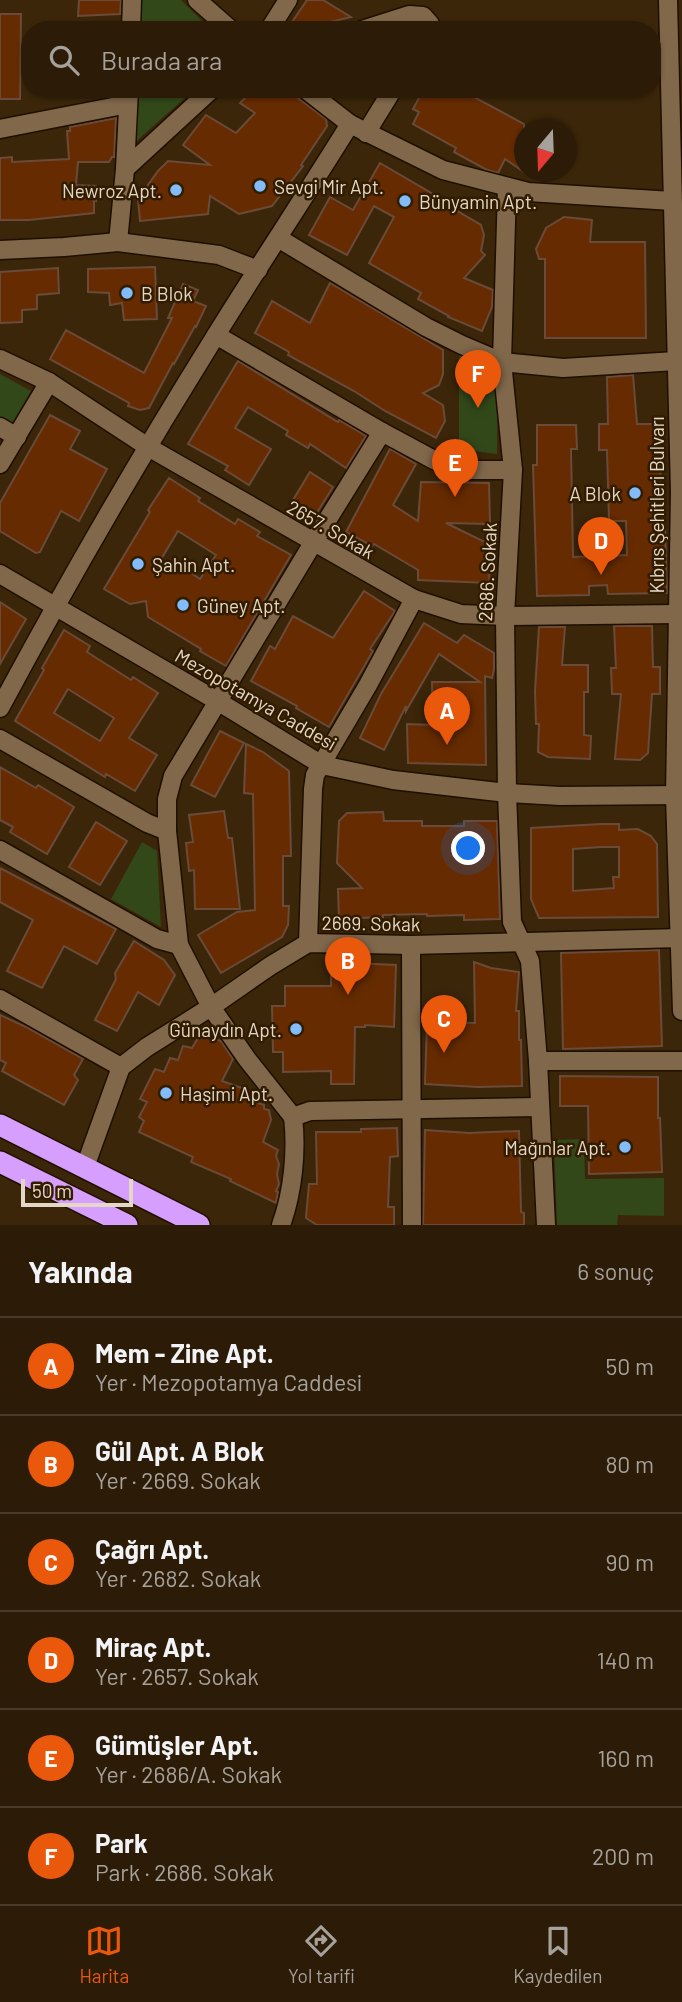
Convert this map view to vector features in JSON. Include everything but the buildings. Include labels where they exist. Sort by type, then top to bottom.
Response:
[{"type":"highway","points":[[0,1125],[199,1225]]},
{"type":"highway","points":[[0,1162],[126,1225]]},
{"type":"street","points":[[131,21],[132,0]]},
{"type":"street","points":[[197,0],[221,21]]},
{"type":"street","points":[[275,21],[288,0]]},
{"type":"street","name":"Kıbrıs Şehitleri Bulvarı","points":[[668,0],[680,492],[677,614],[682,1011]]},
{"type":"street","points":[[390,21],[409,15],[423,16],[427,21]]},
{"type":"street","points":[[0,129],[125,98]]},
{"type":"street","points":[[118,242],[129,98]]},
{"type":"street","points":[[125,169],[202,98]]},
{"type":"street","points":[[317,98],[358,129],[443,170],[528,192],[672,201]]},
{"type":"street","points":[[0,708],[55,605],[216,335],[278,238],[358,129],[385,98]]},
{"type":"street","name":"2686. Sokak","points":[[508,187],[502,362],[513,470],[505,616],[507,793],[512,922],[530,961],[546,1225]]},
{"type":"street","points":[[278,238],[426,327],[502,362],[563,368],[676,361]]},
{"type":"street","points":[[0,250],[118,242],[219,255],[258,270]]},
{"type":"street","points":[[216,335],[382,432],[456,470],[513,470]]},
{"type":"street","name":"2657. Sokak","points":[[0,359],[50,382],[148,447],[414,599],[461,614],[677,614]]},
{"type":"street","points":[[0,464],[50,382]]},
{"type":"street","points":[[0,427],[17,437]]},
{"type":"street","points":[[281,1225],[290,1192],[295,1133],[293,1116],[247,1059],[211,1007],[179,945],[167,831],[167,799],[173,776],[382,432]]},
{"type":"street","name":"Mezopotamya Caddesi","points":[[0,574],[322,765],[393,780],[507,793],[560,796],[679,795]]},
{"type":"street","points":[[308,943],[313,789],[316,775],[414,599]]},
{"type":"street","points":[[0,739],[147,823],[167,831]]},
{"type":"street","points":[[0,850],[157,939],[179,945]]},
{"type":"street","name":"2669. Sokak","points":[[121,1067],[146,1047],[308,943],[411,945],[681,938]]},
{"type":"street","points":[[411,945],[412,1225]]},
{"type":"street","points":[[0,999],[121,1067],[85,1167]]},
{"type":"street","points":[[538,1061],[682,1061]]},
{"type":"street","points":[[293,1116],[310,1111],[539,1107]]},
{"type":"green space","points":[[142,0],[181,0],[202,21],[141,21]]},
{"type":"green space","points":[[136,98],[185,98],[134,143]]},
{"type":"green space","points":[[459,352],[498,367],[497,454],[459,449]]},
{"type":"green space","points":[[0,374],[31,391],[12,424],[0,417]]},
{"type":"green space","points":[[142,842],[157,851],[161,927],[111,899]]},
{"type":"green space","points":[[584,1139],[585,1179],[664,1178],[664,1216],[618,1215],[617,1225],[557,1225],[554,1140]]},
{"type":"place","name":"Sevgi Mir Apt.","points":[[260,186]]},
{"type":"place","name":"Newroz Apt.","points":[[176,190]]},
{"type":"place","name":"Bünyamin Apt.","points":[[405,201]]},
{"type":"place","name":"B Blok","points":[[127,293]]},
{"type":"place","name":"Park","points":[[478,408]]},
{"type":"place","name":"A Blok","points":[[635,493]]},
{"type":"place","name":"Gümüşler Apt.","points":[[455,497]]},
{"type":"place","name":"Şahin Apt.","points":[[138,564]]},
{"type":"place","name":"Miraç Apt.","points":[[601,575]]},
{"type":"place","name":"Güney Apt.","points":[[183,605]]},
{"type":"place","name":"Mem - Zine Apt.","points":[[447,745]]},
{"type":"place","name":"Gül Apt. A Blok","points":[[348,995]]},
{"type":"place","name":"Günaydın Apt.","points":[[296,1029]]},
{"type":"place","name":"Çağrı Apt.","points":[[444,1053]]},
{"type":"place","name":"Haşimi Apt.","points":[[166,1093]]},
{"type":"place","name":"Mağınlar Apt.","points":[[625,1147]]}]
